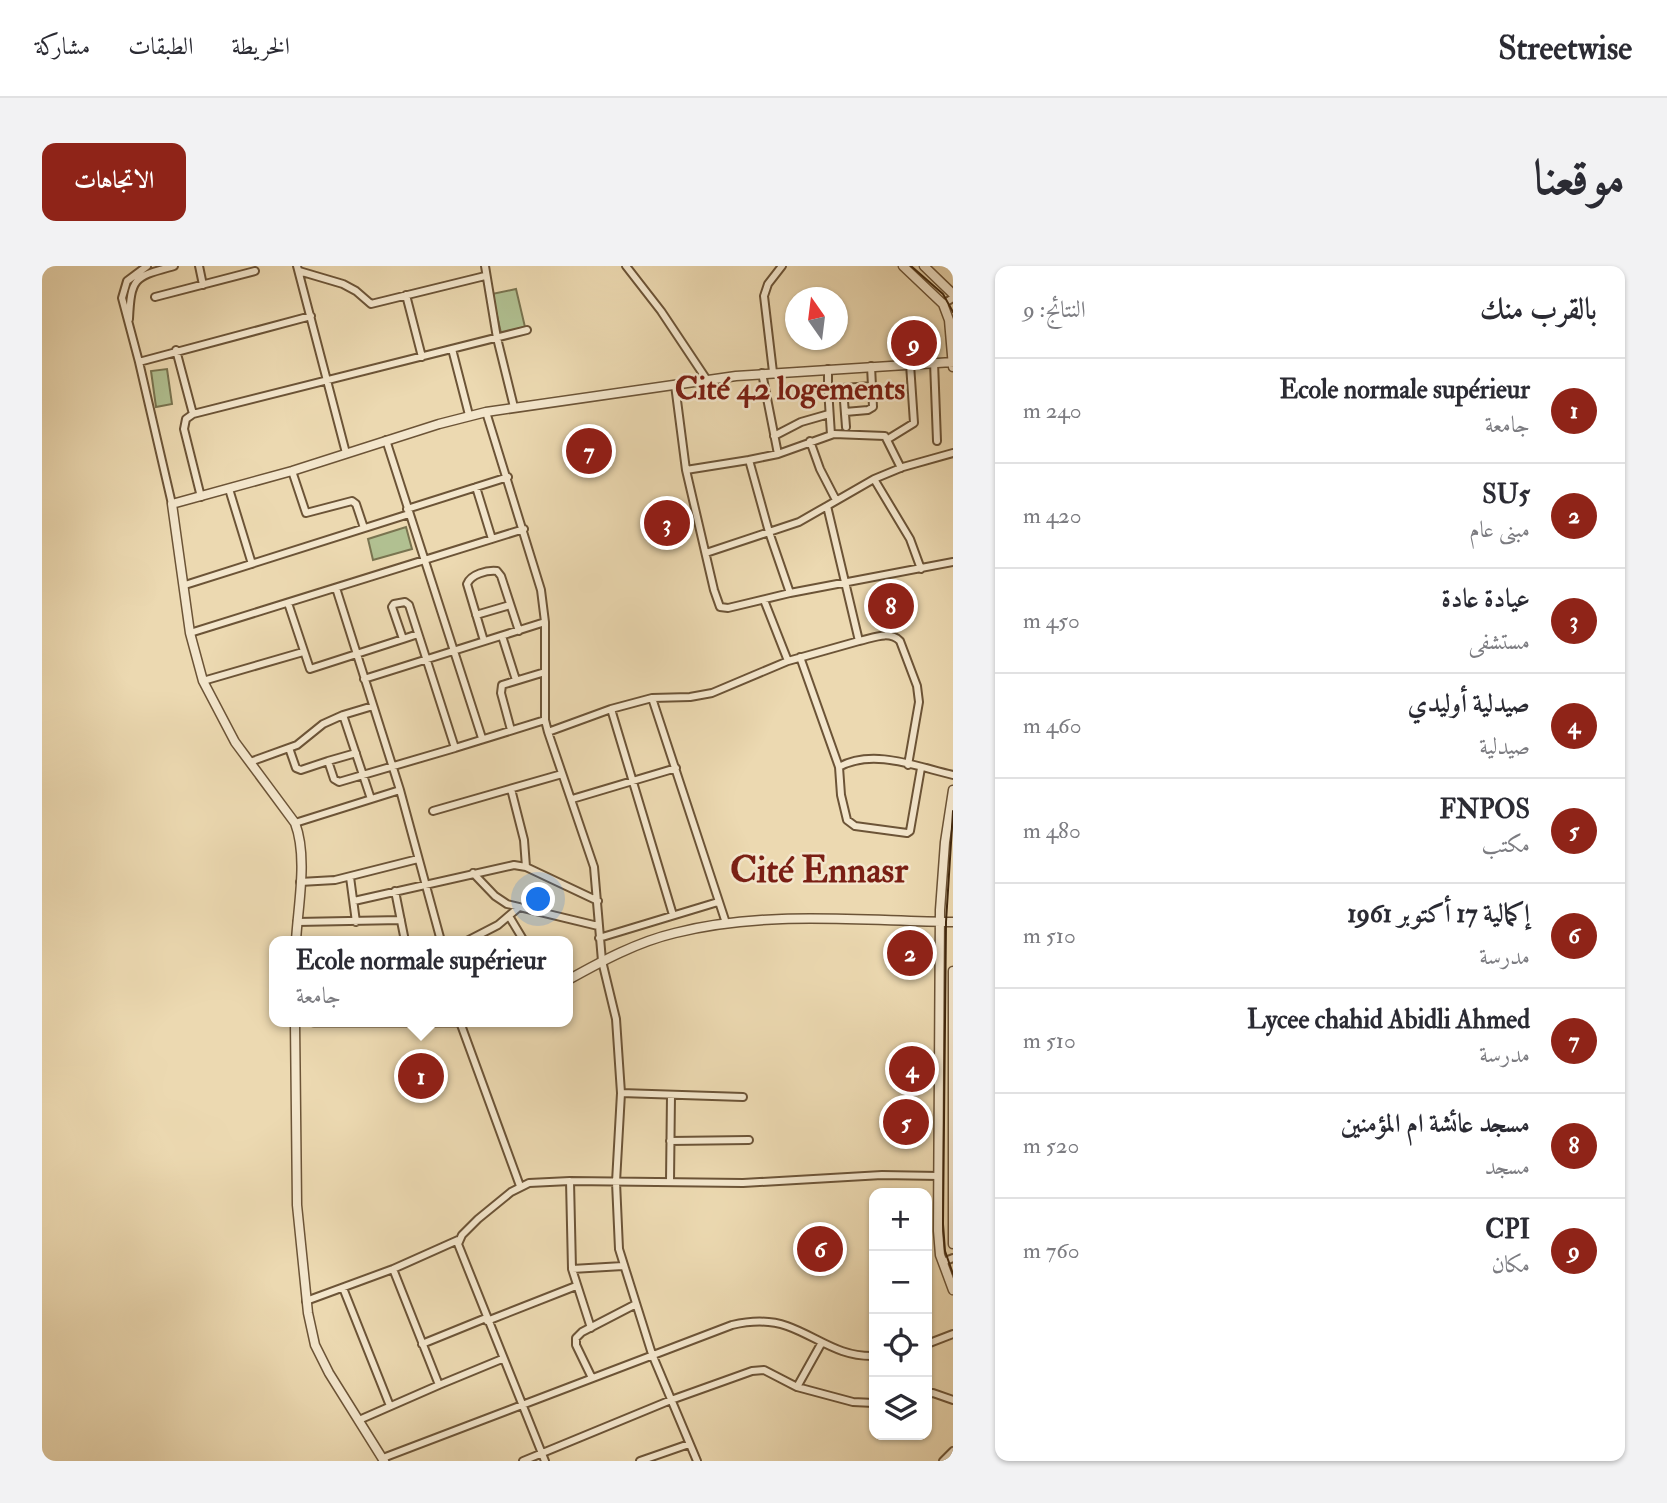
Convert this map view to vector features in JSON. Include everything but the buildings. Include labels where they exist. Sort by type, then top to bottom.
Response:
[{"type":"street","points":[[147,266],[127,281],[123,289],[123,307],[139,362],[172,504],[190,632],[203,681],[224,724],[295,823],[300,841],[297,936]]},
{"type":"street","points":[[129,324],[130,292],[136,281],[150,273],[174,266]]},
{"type":"street","points":[[198,266],[203,285]]},
{"type":"street","points":[[485,266],[497,338],[514,407]]},
{"type":"street","points":[[626,266],[662,311],[707,380]]},
{"type":"street","points":[[903,266],[950,314],[953,367]]},
{"type":"street","points":[[924,266],[953,296],[943,304]]},
{"type":"street","points":[[773,372],[764,296],[779,267]]},
{"type":"street","points":[[298,269],[343,284],[360,293],[371,304],[485,275]]},
{"type":"street","points":[[298,269],[346,453]]},
{"type":"street","points":[[155,297],[255,271]]},
{"type":"street","points":[[406,295],[422,357]]},
{"type":"street","points":[[139,362],[311,316]]},
{"type":"street","points":[[201,497],[184,429],[186,419],[193,414],[527,330]]},
{"type":"street","points":[[452,349],[469,415]]},
{"type":"street","points":[[176,350],[193,414]]},
{"type":"street","points":[[934,362],[937,441]]},
{"type":"street","points":[[172,504],[292,471],[469,415],[762,373],[953,362]]},
{"type":"street","points":[[888,439],[914,422],[910,364]]},
{"type":"street","points":[[845,412],[872,408],[871,366]]},
{"type":"street","points":[[828,369],[831,435]]},
{"type":"street","points":[[762,373],[778,454]]},
{"type":"street","points":[[675,385],[686,470],[717,602],[722,608],[953,562]]},
{"type":"street","points":[[828,388],[872,386]]},
{"type":"street","points":[[843,388],[846,427]]},
{"type":"street","points":[[486,412],[539,579],[545,622],[545,720],[594,867],[602,961],[616,1019],[621,1093],[617,1237],[623,1266],[652,1354],[697,1461]]},
{"type":"street","points":[[774,436],[800,422],[829,414]]},
{"type":"street","points":[[686,470],[778,454],[831,435],[884,435],[901,468]]},
{"type":"street","points":[[386,440],[482,738]]},
{"type":"street","points":[[810,441],[820,469],[836,500]]},
{"type":"street","points":[[706,553],[805,519],[874,479],[953,453]]},
{"type":"street","points":[[750,460],[769,532],[790,593]]},
{"type":"street","points":[[292,471],[306,513],[352,501],[356,503],[364,528]]},
{"type":"street","points":[[185,585],[364,528],[508,477]]},
{"type":"street","points":[[874,479],[914,547],[921,569]]},
{"type":"street","points":[[476,487],[492,539]]},
{"type":"street","points":[[229,489],[252,564]]},
{"type":"street","points":[[827,506],[859,641]]},
{"type":"street","points":[[190,632],[524,529]]},
{"type":"street","points":[[484,641],[467,582],[472,576],[489,571],[500,573],[519,631]]},
{"type":"street","points":[[336,588],[400,790],[440,936]]},
{"type":"street","points":[[764,600],[788,661]]},
{"type":"street","points":[[403,639],[393,607],[405,602],[409,604],[455,748]]},
{"type":"street","points":[[288,603],[308,668],[313,670],[418,634]]},
{"type":"street","points":[[476,615],[510,605]]},
{"type":"street","points":[[364,679],[545,622]]},
{"type":"street","points":[[548,732],[611,709],[652,698],[690,697],[712,693],[800,657],[889,635],[900,641],[917,686],[919,710],[908,765]]},
{"type":"street","points":[[502,636],[516,680]]},
{"type":"street","points":[[203,681],[303,652]]},
{"type":"street","points":[[800,657],[839,767],[841,795],[847,820],[855,826],[904,834],[910,831],[921,768]]},
{"type":"street","points":[[511,730],[500,690],[504,683],[545,672]]},
{"type":"street","points":[[652,698],[726,923]]},
{"type":"street","points":[[250,762],[289,748],[324,724],[373,706]]},
{"type":"street","points":[[611,709],[673,915]]},
{"type":"street","points":[[344,715],[371,799]]},
{"type":"street","points":[[328,761],[335,781],[392,767],[545,720]]},
{"type":"street","points":[[289,748],[299,770],[356,753]]},
{"type":"street","points":[[839,767],[867,759],[886,760],[953,775]]},
{"type":"street","points":[[572,799],[676,768]]},
{"type":"street","points":[[433,811],[562,774]]},
{"type":"street","points":[[511,789],[524,840],[526,867]]},
{"type":"street","points":[[295,823],[400,790]]},
{"type":"street","points":[[953,790],[945,842],[940,922],[939,1176],[939,1244],[953,1290]]},
{"type":"street","points":[[300,882],[321,882],[349,877],[418,859]]},
{"type":"street","points":[[354,901],[514,865],[526,867],[598,901]]},
{"type":"street","points":[[473,873],[495,896],[518,908],[598,926]]},
{"type":"street","points":[[349,877],[356,922]]},
{"type":"street","points":[[395,891],[404,936]]},
{"type":"street","points":[[599,938],[718,902]]},
{"type":"street","points":[[477,936],[498,925],[518,908]]},
{"type":"street","points":[[509,916],[521,936]]},
{"type":"street","points":[[298,922],[401,920]]},
{"type":"street","points":[[573,977],[602,961],[659,937],[726,923],[811,920],[953,922]]},
{"type":"street","points":[[953,971],[953,1244]]},
{"type":"street","points":[[295,1027],[297,1205],[306,1301],[315,1345],[329,1373],[384,1460],[652,1354],[741,1322],[766,1322],[787,1326],[821,1344],[850,1354],[869,1356]]},
{"type":"street","points":[[463,1027],[520,1186]]},
{"type":"street","points":[[621,1093],[743,1097]]},
{"type":"street","points":[[670,1181],[671,1095]]},
{"type":"street","points":[[670,1141],[749,1140]]},
{"type":"street","points":[[306,1301],[393,1269],[458,1240],[478,1219],[520,1186],[570,1181],[743,1183],[882,1175],[939,1176]]},
{"type":"street","points":[[570,1181],[572,1269],[591,1328]]},
{"type":"street","points":[[458,1240],[459,1249],[502,1359],[545,1461]]},
{"type":"street","points":[[943,1262],[953,1258]]},
{"type":"street","points":[[572,1269],[623,1266]]},
{"type":"street","points":[[393,1269],[439,1385]]},
{"type":"street","points":[[422,1344],[576,1286]]},
{"type":"street","points":[[343,1287],[390,1406]]},
{"type":"street","points":[[592,1378],[576,1345],[576,1338],[636,1304]]},
{"type":"street","points":[[932,1342],[953,1334]]},
{"type":"street","points":[[797,1387],[821,1344]]},
{"type":"street","points":[[359,1420],[502,1359]]},
{"type":"street","points":[[523,1461],[671,1400],[752,1371],[764,1370],[797,1387],[853,1402],[869,1403]]},
{"type":"street","points":[[932,1393],[953,1400]]},
{"type":"street","points":[[640,1461],[689,1444]]},
{"type":"street","points":[[943,1461],[953,1451]]},
{"type":"green space","points":[[516,289],[525,327],[501,333],[492,294]]},
{"type":"green space","points":[[167,369],[172,404],[156,407],[151,371]]},
{"type":"green space","points":[[406,527],[412,549],[373,560],[368,539]]},
{"type":"tram line","points":[[911,266],[943,294],[953,312]]},
{"type":"tram line","points":[[953,811],[946,922],[943,1224],[945,1251],[953,1274]]},
{"type":"place","name":"CPI","points":[[914,343]]},
{"type":"place","name":"Lycee chahid Abidli Ahmed","points":[[589,451]]},
{"type":"place","name":"عيادة عادة","points":[[667,523]]},
{"type":"place","name":"مسجد عائشة ام المؤمنين","points":[[891,606]]},
{"type":"place","name":"SU5","points":[[910,953]]},
{"type":"place","name":"صيدلية أوليدي","points":[[912,1069]]},
{"type":"place","name":"Ecole normale supérieur","points":[[421,1076]]},
{"type":"place","name":"FNPOS","points":[[906,1122]]},
{"type":"place","name":"إكمالية 17 أكتوبر 1961","points":[[820,1249]]},
{"type":"district","name":"Cité 42 logements","points":[[790,388]]},
{"type":"district","name":"Cité Ennasr","points":[[819,869]]}]
